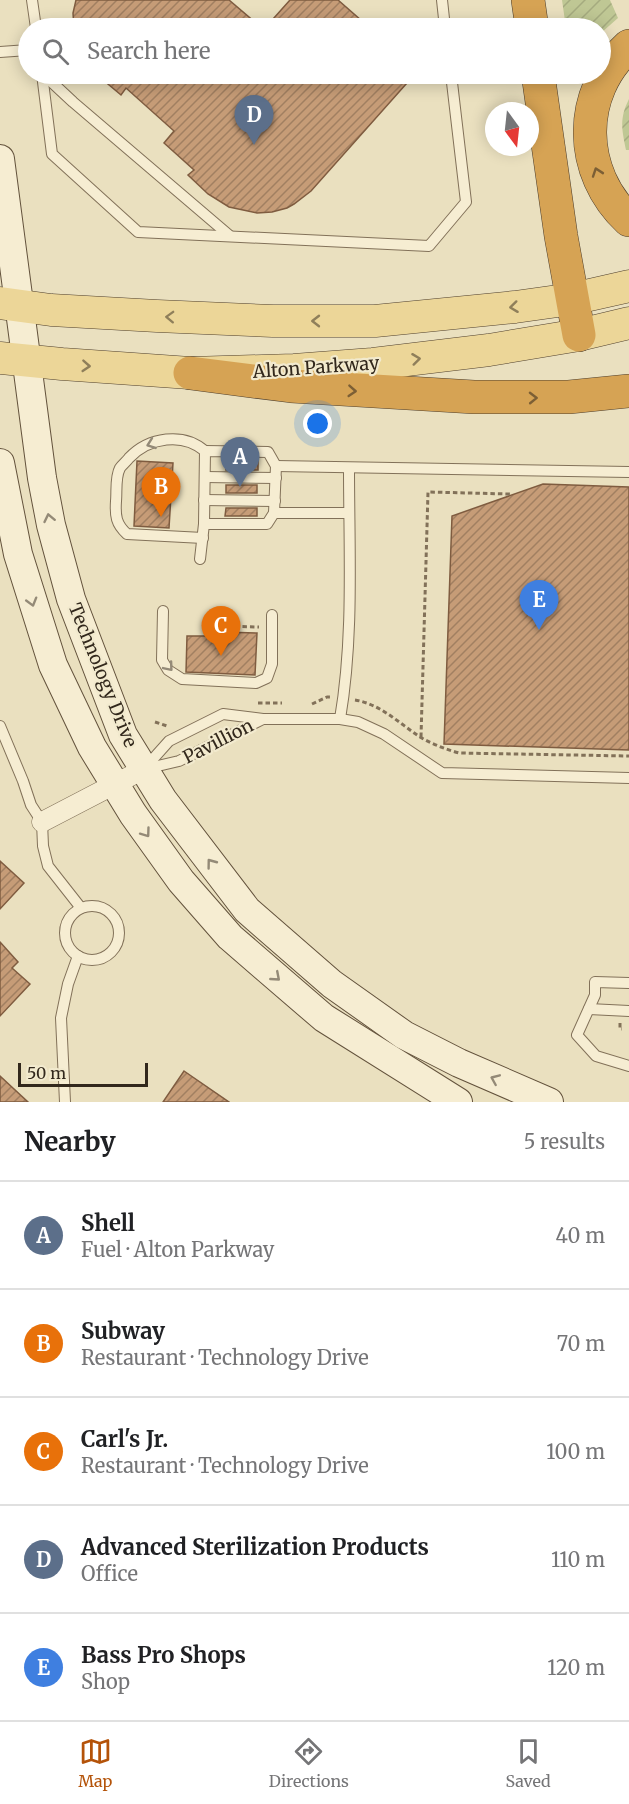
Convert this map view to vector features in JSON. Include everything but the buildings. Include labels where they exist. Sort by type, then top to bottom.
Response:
[{"type":"highway","points":[[528,0],[531,18]]},
{"type":"highway","points":[[611,66],[629,46]]},
{"type":"highway","points":[[539,84],[550,166],[579,335]]},
{"type":"highway","points":[[600,84],[590,120],[590,143],[598,176],[610,200],[629,220]]},
{"type":"highway","points":[[190,373],[291,386],[474,397],[569,397],[629,391]]},
{"type":"main road","points":[[10,304],[156,316],[273,321],[375,321],[572,299],[629,286]]},
{"type":"main road","name":"Alton Parkway","points":[[14,359],[190,373],[294,370],[373,364],[489,350],[629,324]]},
{"type":"street","name":"Technology Drive","points":[[0,159],[14,359],[63,574],[123,735],[163,800],[247,910],[332,984],[404,1035],[459,1063],[549,1102]]},
{"type":"street","name":"Technology Drive","points":[[0,463],[18,554],[53,665],[76,716],[114,784],[181,881],[230,937],[324,1018],[458,1102]]},
{"type":"street","name":"Pavillion","points":[[42,822],[144,769]]},
{"type":"lane","points":[[33,5],[42,0]]},
{"type":"lane","points":[[442,0],[444,18]]},
{"type":"lane","points":[[0,52],[18,51]]},
{"type":"lane","points":[[44,84],[52,154],[138,232],[429,246],[466,202],[452,84]]},
{"type":"lane","points":[[54,84],[231,237]]},
{"type":"lane","points":[[203,538],[127,534],[118,526],[115,516],[120,468],[147,443],[159,440],[189,440],[205,451],[268,452],[276,466],[276,478],[274,513],[267,524],[204,524]]},
{"type":"lane","points":[[200,559],[204,524],[205,451]]},
{"type":"lane","points":[[276,466],[629,472]]},
{"type":"lane","points":[[340,719],[347,667],[350,564],[349,468]]},
{"type":"lane","points":[[205,477],[276,478]]},
{"type":"lane","points":[[204,500],[274,501]]},
{"type":"lane","points":[[274,513],[349,513]]},
{"type":"lane","points":[[163,612],[162,660],[168,670],[182,679],[260,682],[267,678],[272,664],[272,615]]},
{"type":"lane","name":"Pavillion","points":[[144,769],[169,741],[223,714],[263,719]]},
{"type":"lane","points":[[263,719],[340,719],[358,722],[384,734],[442,773],[629,778]]},
{"type":"lane","name":"Pavillion","points":[[144,769],[179,762],[263,719]]},
{"type":"lane","points":[[0,726],[31,805],[42,822],[48,866],[81,908]]},
{"type":"lane","points":[[99,907],[107,910],[118,925],[117,943],[112,951],[96,959],[78,956],[68,944],[65,936],[69,920],[81,908],[99,907]]},
{"type":"lane","points":[[65,1102],[61,1018],[68,984],[78,956]]},
{"type":"lane","points":[[629,983],[595,982],[595,995],[577,1035],[596,1056],[629,1066]]},
{"type":"lane","points":[[589,1009],[629,1011]]},
{"type":"path","points":[[421,737],[428,492],[510,494]]},
{"type":"path","points":[[217,639],[218,626],[260,627],[260,638]]},
{"type":"path","points":[[259,703],[260,682]]},
{"type":"green space","points":[[562,0],[610,0],[618,18],[611,24],[611,18],[565,18]]},
{"type":"green space","points":[[629,99],[629,150],[626,150],[622,124]]},
{"type":"place","name":"Advanced Sterilization Products","points":[[254,145]]},
{"type":"place","name":"Shell","points":[[240,487]]},
{"type":"place","name":"Subway","points":[[161,517]]},
{"type":"place","name":"Bass Pro Shops","points":[[539,630]]},
{"type":"place","name":"Carl's Jr.","points":[[221,656]]}]
